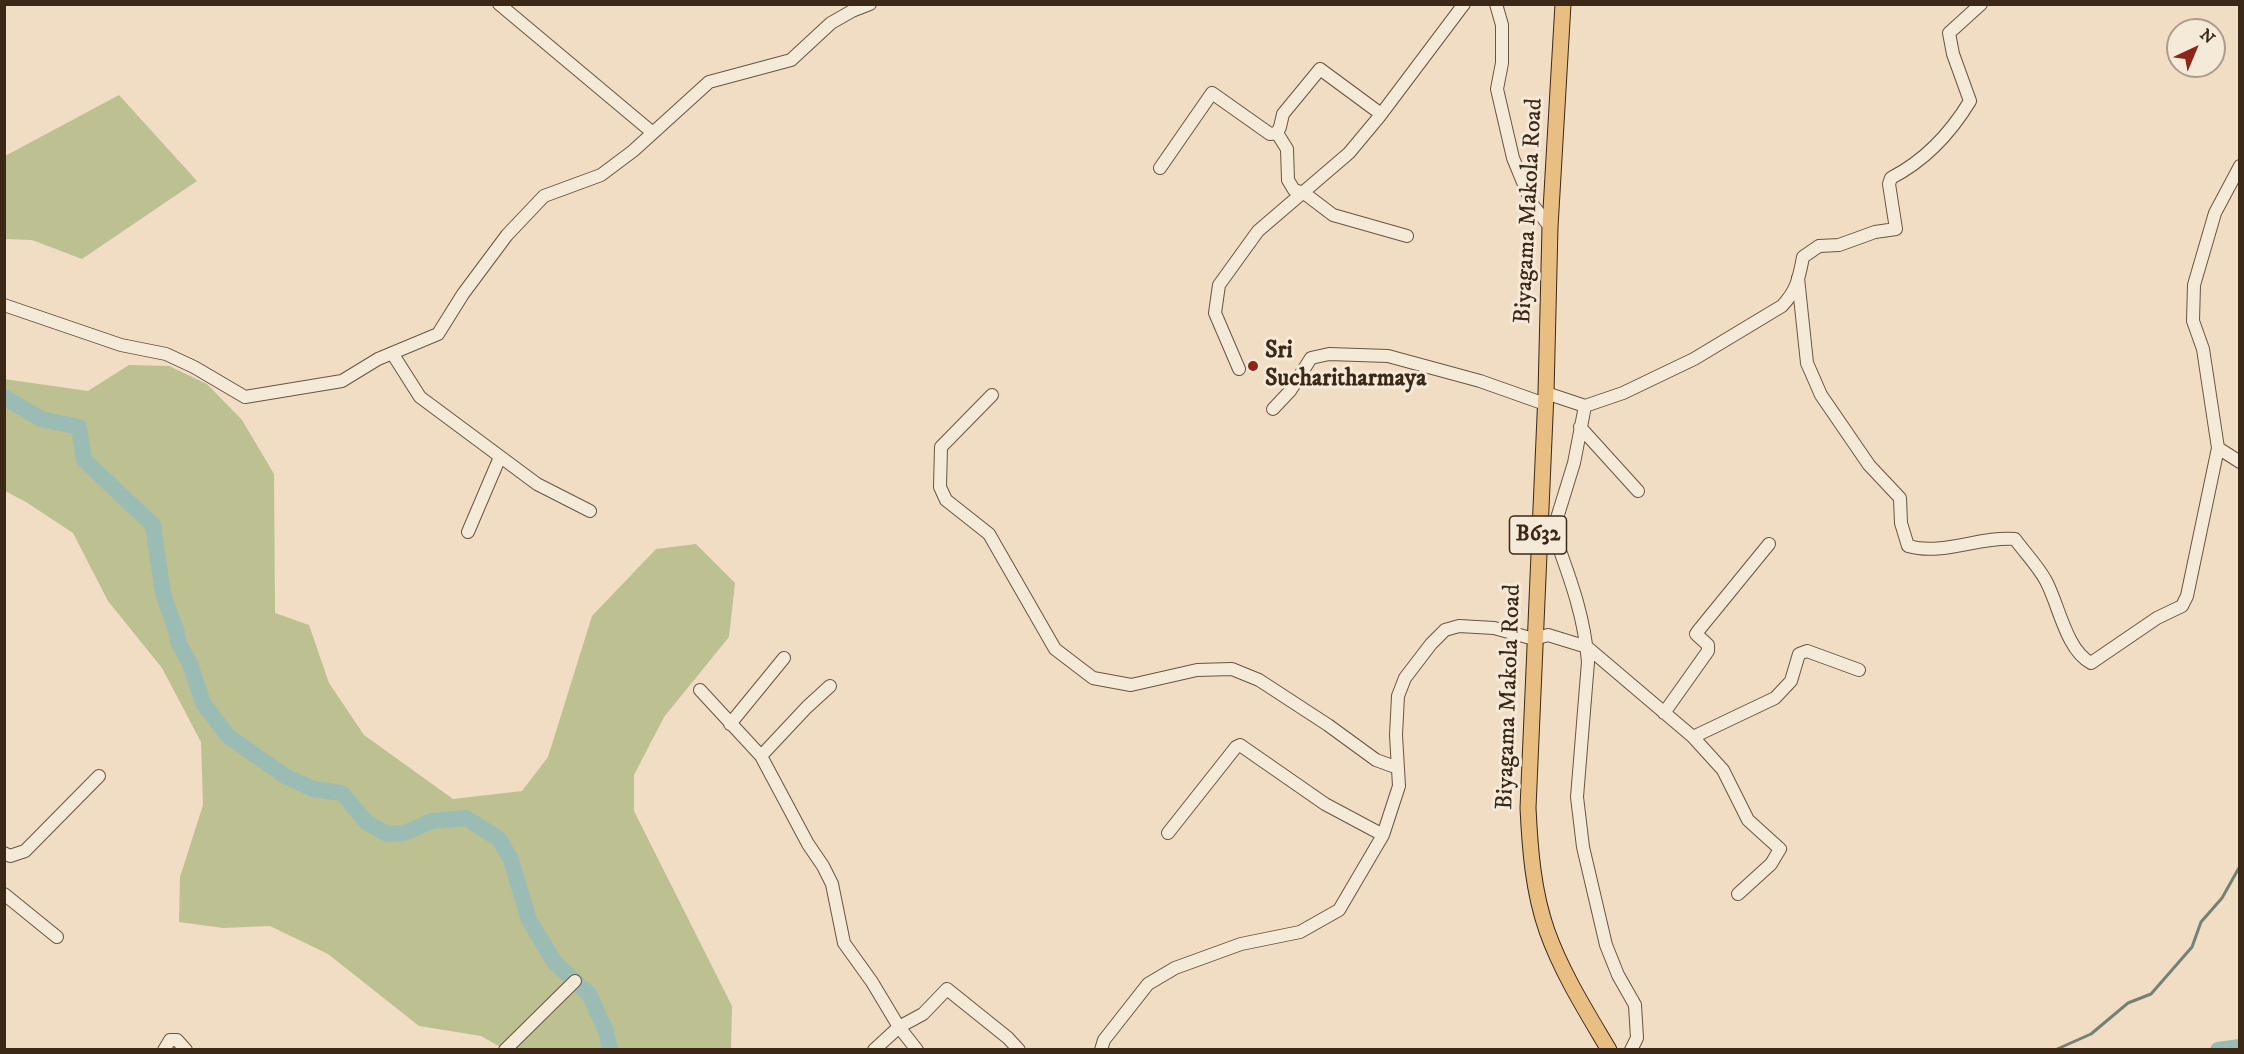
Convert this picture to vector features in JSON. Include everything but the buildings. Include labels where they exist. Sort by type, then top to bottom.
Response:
[{"type":"main road","name":"Biyagama Makola Road","points":[[1563,4],[1550,227],[1545,398],[1546,530],[1534,639],[1528,808],[1532,868],[1547,929],[1567,977],[1609,1050]]},
{"type":"street","points":[[499,4],[653,133]]},
{"type":"street","points":[[4,305],[121,345],[166,354],[194,367],[245,398],[342,381],[392,353],[438,334],[463,294],[507,235],[544,196],[601,175],[653,133],[709,82],[791,60],[831,23],[870,4]]},
{"type":"street","points":[[1239,369],[1215,313],[1219,285],[1258,231],[1349,153],[1464,4]]},
{"type":"street","points":[[1496,4],[1502,24],[1502,63],[1497,89],[1513,158],[1532,204],[1550,227]]},
{"type":"street","points":[[1273,409],[1290,391],[1311,358],[1329,354],[1388,356],[1545,398],[1585,406],[1623,393],[1694,359],[1782,306],[1793,294],[1803,257],[1819,246],[1839,245],[1875,232],[1896,229],[1889,184],[1891,178],[1913,166],[1954,127],[1970,101],[1953,54],[1949,33],[1981,4]]},
{"type":"street","points":[[1160,168],[1212,93],[1270,134],[1276,133],[1283,114],[1320,69],[1381,114]]},
{"type":"street","points":[[1276,133],[1287,149],[1288,180],[1294,190],[1304,193],[1333,215],[1407,236]]},
{"type":"street","points":[[1798,278],[1807,363],[1821,395],[1869,465],[1900,498],[1901,523],[1908,546],[1924,550],[2000,538],[2015,539],[2046,581],[2060,616],[2082,658],[2091,663],[2157,618],[2182,606],[2187,596],[2217,448],[2204,349],[2193,321],[2194,285],[2215,213],[2240,166]]},
{"type":"street","points":[[392,353],[420,397],[537,484],[590,511]]},
{"type":"street","points":[[992,395],[941,447],[940,487],[945,500],[989,534],[1055,649],[1093,678],[1131,685],[1197,670],[1232,669],[1259,680],[1328,724],[1376,760],[1398,768]]},
{"type":"street","points":[[1585,406],[1574,463],[1546,530],[1580,607],[1587,647],[1588,662],[1577,797],[1583,847],[1606,945],[1618,975],[1635,1005],[1637,1038],[1630,1050]]},
{"type":"street","points":[[1580,427],[1638,491]]},
{"type":"street","points":[[2217,448],[2240,462]]},
{"type":"street","points":[[468,532],[500,457]]},
{"type":"street","points":[[1664,712],[1708,651],[1708,645],[1696,634],[1768,544]]},
{"type":"street","points":[[1101,1050],[1104,1040],[1148,984],[1174,968],[1241,944],[1300,932],[1339,910],[1383,835],[1399,786],[1396,735],[1398,696],[1405,678],[1445,630],[1459,626],[1494,628],[1534,639],[1548,635],[1587,647],[1693,737],[1723,770],[1748,820],[1780,849],[1771,864],[1738,894]]},
{"type":"street","points":[[1693,737],[1775,698],[1791,681],[1799,654],[1802,652],[1807,651],[1859,670]]},
{"type":"street","points":[[730,724],[784,658]]},
{"type":"street","points":[[761,756],[807,707],[831,686]]},
{"type":"street","points":[[700,690],[761,756],[832,884],[844,944],[917,1050]]},
{"type":"street","points":[[1168,833],[1236,747],[1240,745],[1325,804],[1383,835]]},
{"type":"street","points":[[4,853],[10,856],[25,851],[99,776]]},
{"type":"street","points":[[4,894],[57,937]]},
{"type":"street","points":[[506,1050],[575,981]]},
{"type":"street","points":[[874,1050],[899,1027],[923,1014],[947,989],[1008,1038],[1019,1050]]},
{"type":"street","points":[[164,1050],[170,1040],[177,1040],[186,1050]]},
{"type":"green space","points":[[119,95],[197,181],[82,259],[32,240],[5,239],[5,156]]},
{"type":"green space","points":[[129,365],[169,366],[207,384],[242,420],[274,474],[275,613],[309,625],[329,683],[364,735],[453,799],[522,791],[548,757],[592,616],[656,549],[696,544],[735,583],[729,637],[664,717],[634,775],[634,811],[732,1006],[731,1049],[504,1049],[481,1036],[419,1026],[328,954],[270,926],[223,928],[179,922],[180,877],[203,805],[201,742],[162,668],[108,601],[73,533],[5,491],[4,379],[88,391]]},
{"type":"waterway","points":[[4,397],[41,419],[79,427],[84,460],[153,525],[163,594],[178,642],[190,664],[203,703],[228,736],[285,776],[313,789],[342,793],[366,822],[387,834],[404,833],[432,821],[466,818],[499,839],[511,860],[529,920],[555,963],[589,994],[606,1031],[610,1050]]},
{"type":"waterway","points":[[2055,1050],[2091,1034],[2128,1003],[2151,994],[2192,947],[2201,922],[2222,898],[2240,866]]},
{"type":"waterway","points":[[2218,1050],[2240,1047]]},
{"type":"place","name":"Sri Sucharitharmaya","points":[[1253,366]]}]
